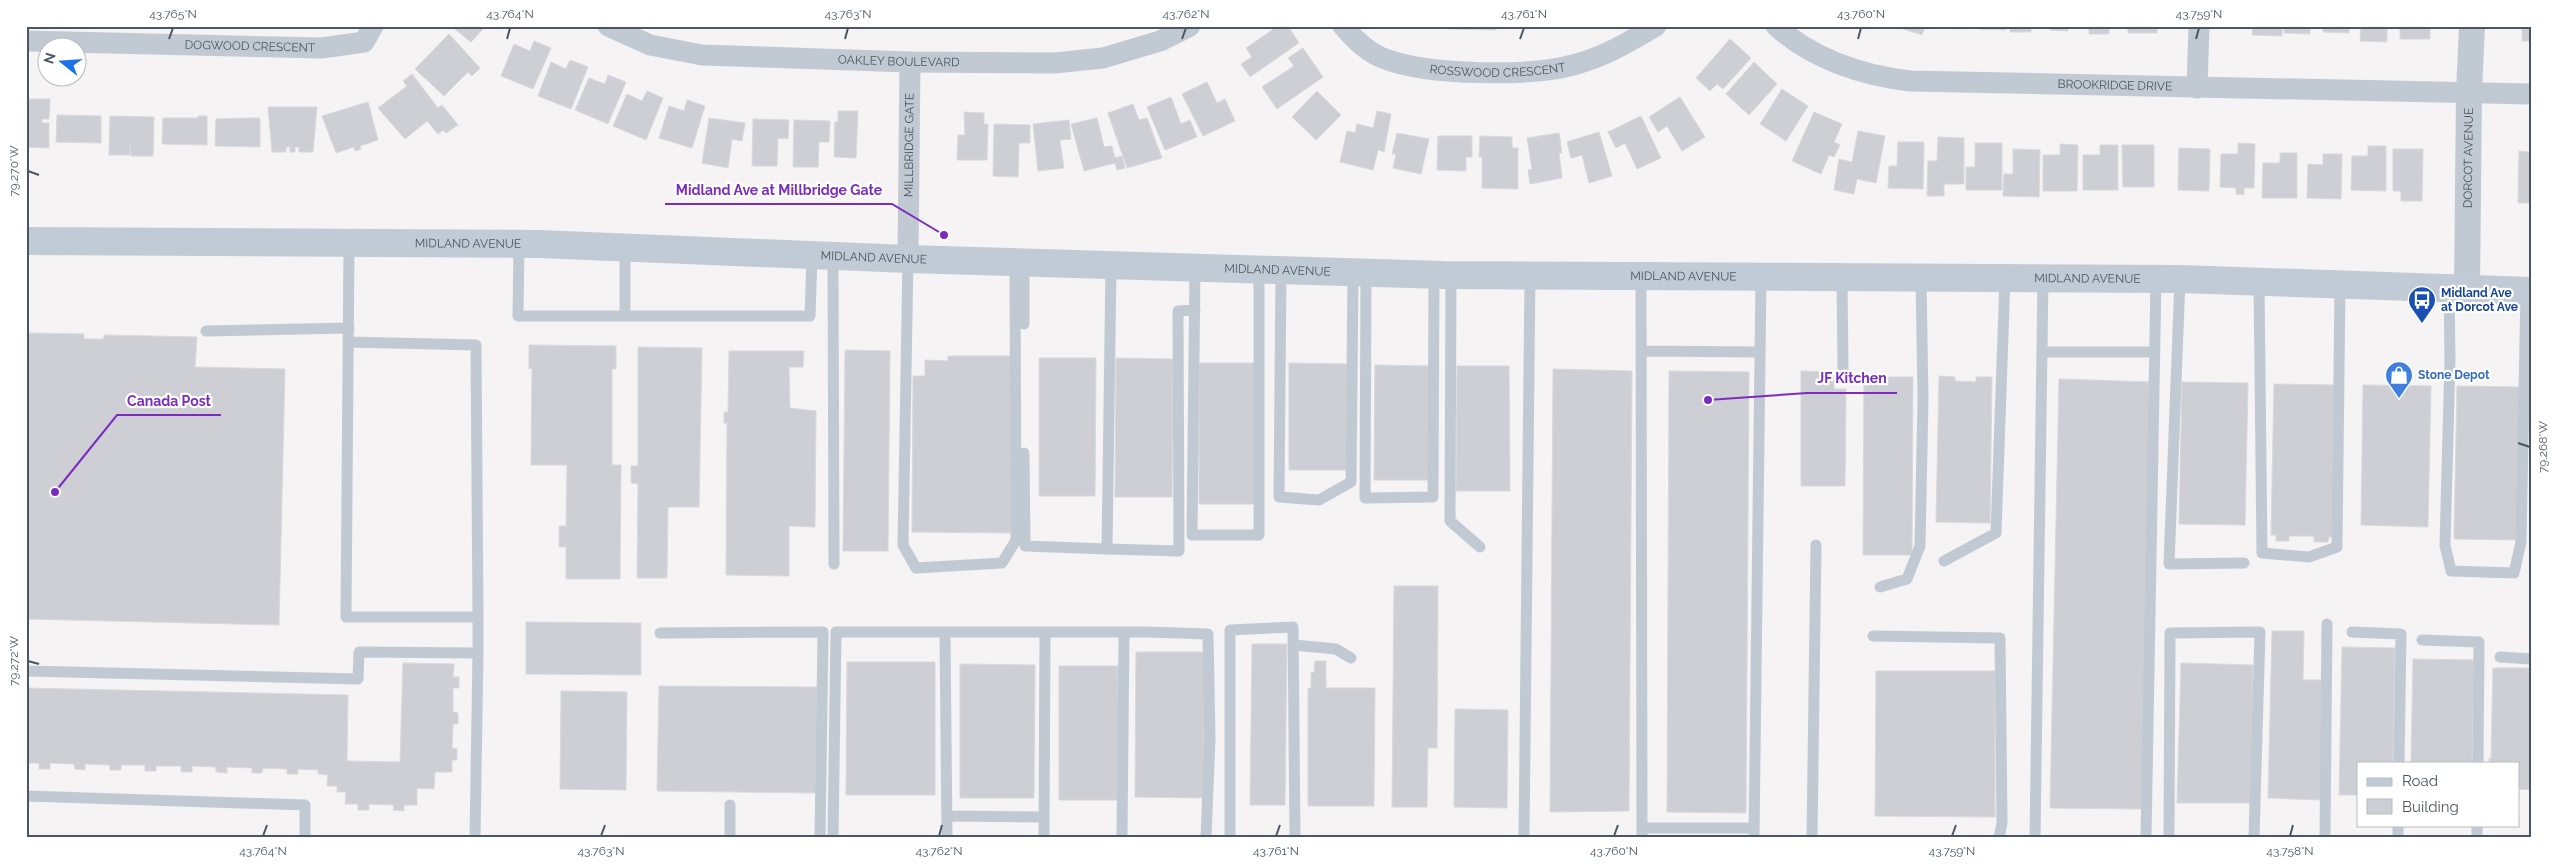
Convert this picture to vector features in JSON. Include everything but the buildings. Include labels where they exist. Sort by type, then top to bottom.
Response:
[{"type":"main road","name":"MIDLAND AVENUE","points":[[26,241],[519,244],[908,259],[1270,270],[1530,275],[2168,279],[2528,291]]},
{"type":"street","name":"DOGWOOD CRESCENT","points":[[26,41],[322,48],[364,42],[373,26]]},
{"type":"street","name":"OAKLEY BOULEVARD","points":[[608,26],[650,45],[702,55],[910,62],[1055,63],[1102,58],[1160,41],[1178,34],[1190,26]]},
{"type":"street","name":"ROSSWOOD CRESCENT","points":[[1343,26],[1360,45],[1386,60],[1415,66],[1511,73],[1572,66],[1616,50],[1656,26]]},
{"type":"street","name":"BROOKRIDGE DRIVE","points":[[1776,26],[1800,44],[1828,59],[1869,74],[1898,80],[1952,84],[2531,94]]},
{"type":"street","points":[[2197,88],[2199,26]]},
{"type":"street","name":"DORCOT AVENUE","points":[[2458,289],[2472,26]]},
{"type":"street","name":"MILLBRIDGE GATE","points":[[908,259],[910,62]]},
{"type":"lane","points":[[349,242],[346,617],[478,618]]},
{"type":"lane","points":[[519,244],[518,316],[810,316],[823,256]]},
{"type":"lane","points":[[625,247],[625,316]]},
{"type":"lane","points":[[823,256],[834,564]]},
{"type":"lane","points":[[908,259],[903,545],[916,568],[1002,563],[1016,540],[1020,261]]},
{"type":"lane","points":[[1020,261],[1025,546],[1179,551],[1178,310],[1195,310]]},
{"type":"lane","points":[[1107,550],[1111,265]]},
{"type":"lane","points":[[1195,267],[1192,535],[1259,535],[1270,270]]},
{"type":"lane","points":[[1270,270],[1279,497],[1319,500],[1351,482],[1359,272]]},
{"type":"lane","points":[[1359,272],[1365,498],[1433,497],[1443,274]]},
{"type":"lane","points":[[1443,274],[1450,521],[1480,547]]},
{"type":"lane","points":[[1524,838],[1530,275]]},
{"type":"lane","points":[[1641,276],[1642,833],[1754,833],[1761,277]]},
{"type":"lane","points":[[1842,277],[1843,372]]},
{"type":"lane","points":[[1880,587],[1907,579],[1920,546],[1923,400],[1921,278]]},
{"type":"lane","points":[[1944,561],[1996,534],[2005,278]]},
{"type":"lane","points":[[2035,838],[2043,278]]},
{"type":"lane","points":[[2146,838],[2154,352],[2168,279]]},
{"type":"lane","points":[[2168,279],[2169,564],[2244,562]]},
{"type":"lane","points":[[2259,282],[2262,553],[2310,558],[2337,547],[2340,285]]},
{"type":"lane","points":[[2458,289],[2450,360],[2445,545],[2451,571],[2514,574],[2521,542],[2528,291]]},
{"type":"lane","points":[[206,331],[349,328]]},
{"type":"lane","points":[[348,342],[476,344],[478,653],[475,838]]},
{"type":"lane","points":[[1641,351],[1760,352]]},
{"type":"lane","points":[[2042,352],[2154,352]]},
{"type":"lane","points":[[1812,838],[1816,546]]},
{"type":"lane","points":[[2325,838],[2327,624]]},
{"type":"lane","points":[[1230,838],[1230,630],[1293,627],[1295,838]]},
{"type":"lane","points":[[660,633],[823,632],[820,838]]},
{"type":"lane","points":[[833,838],[836,632],[1124,632],[1208,634],[1210,739],[1206,838]]},
{"type":"lane","points":[[945,632],[948,838]]},
{"type":"lane","points":[[1044,838],[1045,632]]},
{"type":"lane","points":[[1122,838],[1124,632]]},
{"type":"lane","points":[[2169,838],[2170,633],[2260,632],[2254,838]]},
{"type":"lane","points":[[2352,632],[2401,634],[2399,762]]},
{"type":"lane","points":[[1873,636],[2000,638],[2002,823],[1999,838]]},
{"type":"lane","points":[[2422,640],[2479,642],[2478,762]]},
{"type":"lane","points":[[1294,645],[1336,648],[1351,658]]},
{"type":"lane","points":[[26,671],[358,679],[359,652],[478,653]]},
{"type":"lane","points":[[2500,657],[2531,658]]},
{"type":"lane","points":[[26,796],[305,805],[305,838]]},
{"type":"lane","points":[[730,805],[730,838]]},
{"type":"lane","points":[[820,816],[833,816]]},
{"type":"lane","points":[[947,816],[1044,818]]},
{"type":"place","name":"Midland Ave at Millbridge Gate","points":[[944,235]]},
{"type":"place","name":"Midland Ave at Dorcot Ave","points":[[2422,324]]},
{"type":"place","name":"Stone Depot","points":[[2399,399]]},
{"type":"place","name":"JF Kitchen","points":[[1708,400]]},
{"type":"place","name":"Canada Post","points":[[55,492]]}]
